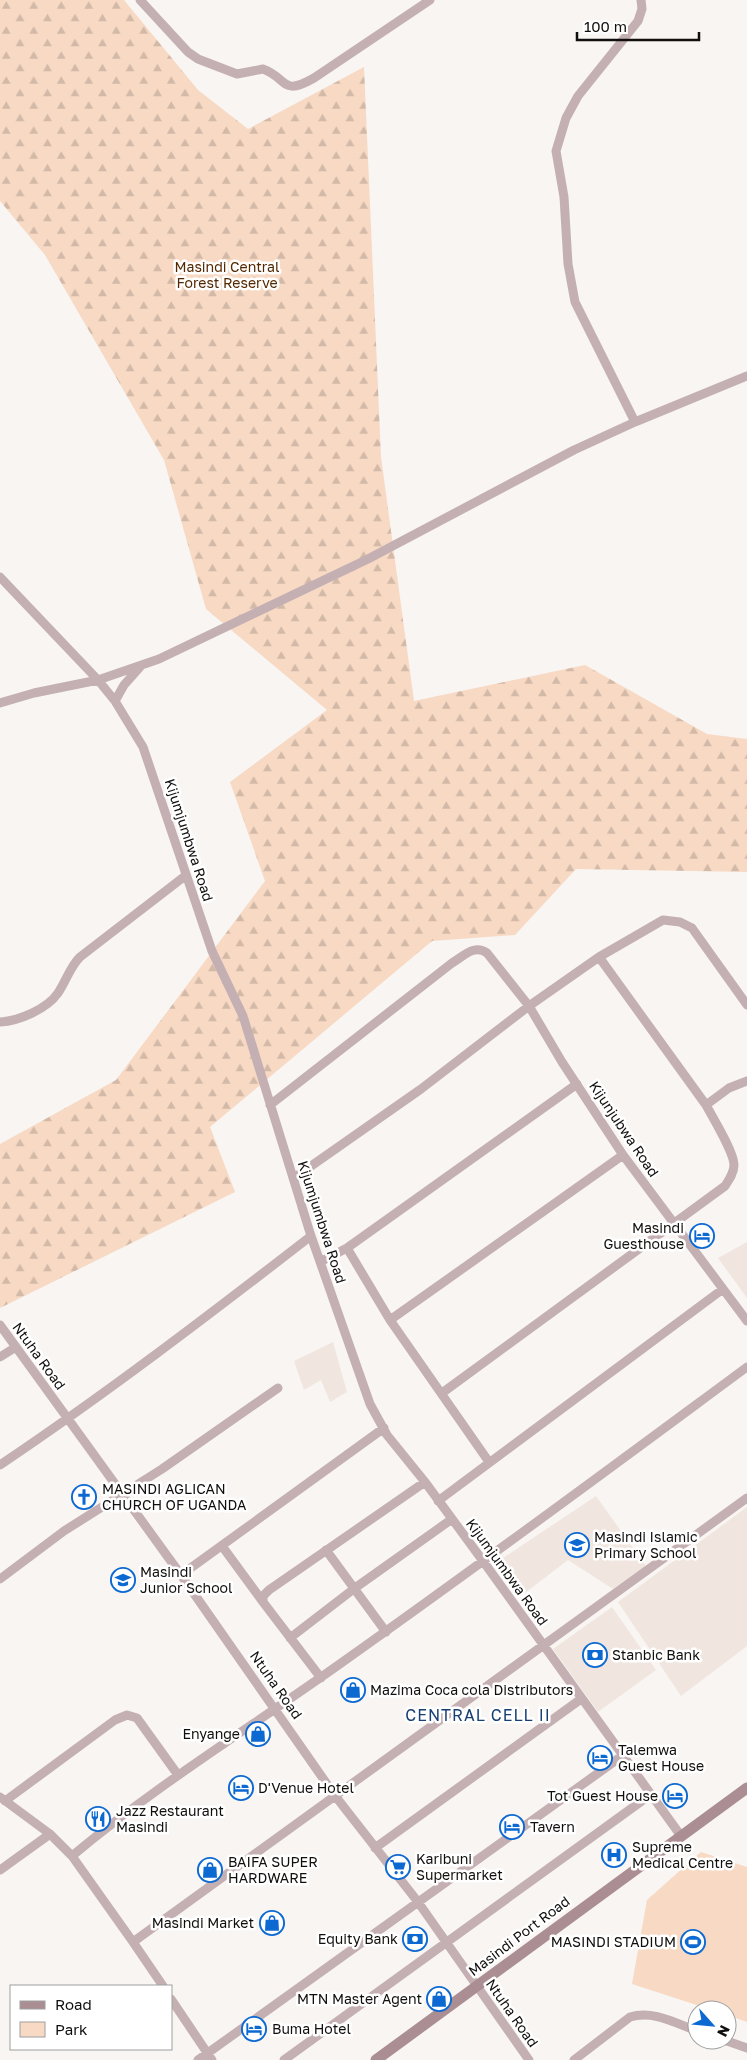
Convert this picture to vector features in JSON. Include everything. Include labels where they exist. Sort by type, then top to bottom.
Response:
[{"type":"main road","name":"Masindi Port Road","points":[[376,2060],[747,1788]]},
{"type":"street","points":[[140,0],[188,52],[198,58],[237,74],[263,69],[289,86],[300,86],[314,78],[430,0]]},
{"type":"street","points":[[635,422],[575,302],[568,264],[566,214],[556,152],[566,118],[578,96],[638,21],[642,9],[641,0]]},
{"type":"street","points":[[0,703],[34,693],[98,680],[140,667],[219,632],[368,559],[574,450],[635,422],[747,376]]},
{"type":"street","name":"Kijumjumbwa Road","points":[[3,581],[98,680],[115,701],[143,747],[212,951],[243,1016],[311,1236],[357,1372],[370,1404],[384,1428],[483,1561],[681,1836]]},
{"type":"street","points":[[115,701],[124,685],[140,667]]},
{"type":"street","points":[[0,1022],[13,1020],[39,1009],[52,1000],[80,957],[186,876]]},
{"type":"street","points":[[294,1178],[421,1089],[529,1006],[599,957],[663,920],[680,922],[692,928],[747,1005]]},
{"type":"street","name":"Kijunjubwa Road","points":[[270,1105],[452,963],[475,949],[483,950],[529,1006],[623,1154],[747,1321]]},
{"type":"street","points":[[442,1393],[725,1186],[732,1176],[734,1164],[721,1131],[706,1105],[599,957]]},
{"type":"street","points":[[706,1105],[729,1088],[747,1081]]},
{"type":"street","points":[[320,1262],[347,1248],[577,1084]]},
{"type":"street","points":[[390,1320],[623,1154]]},
{"type":"street","points":[[0,1465],[68,1419],[311,1236]]},
{"type":"street","points":[[347,1248],[390,1320],[489,1462]]},
{"type":"street","points":[[438,1501],[723,1289]]},
{"type":"street","name":"Ntuha Road","points":[[0,1326],[123,1493],[277,1709],[336,1797],[418,1902],[529,2060]]},
{"type":"street","points":[[0,1357],[16,1347]]},
{"type":"street","points":[[72,1856],[178,1775],[246,1727],[277,1709],[386,1632],[747,1368]]},
{"type":"street","points":[[0,1579],[64,1531],[162,1469],[278,1388]]},
{"type":"street","points":[[181,1575],[384,1428]]},
{"type":"street","points":[[263,1602],[264,1596],[269,1590],[425,1482]]},
{"type":"street","points":[[133,1942],[747,1498]]},
{"type":"street","points":[[290,1638],[355,1588],[452,1520]]},
{"type":"street","points":[[222,1546],[321,1678]]},
{"type":"street","points":[[326,1550],[386,1632]]},
{"type":"street","points":[[375,1848],[581,1699]]},
{"type":"street","points":[[162,1985],[72,1856],[50,1834],[2,1799],[116,1720],[127,1715],[136,1718],[178,1775]]},
{"type":"street","points":[[198,2060],[210,2057],[418,1902],[622,1756]]},
{"type":"street","points":[[284,2060],[650,1795]]},
{"type":"street","points":[[0,1870],[50,1834]]},
{"type":"street","points":[[172,2000],[210,2057]]},
{"type":"street","points":[[574,2060],[630,2017],[652,2014],[687,2026]]},
{"type":"shaded area","points":[[747,1242],[747,1298],[718,1258]]},
{"type":"shaded area","points":[[333,1342],[347,1392],[330,1402],[321,1380],[304,1390],[294,1361]]},
{"type":"shaded area","name":"Masindi Islamic Primary School","points":[[596,1496],[646,1566],[613,1589],[568,1560],[521,1596],[497,1562]]},
{"type":"shaded area","points":[[747,1507],[747,1646],[681,1696],[618,1602]]},
{"type":"shaded area","points":[[612,1607],[656,1670],[598,1712],[553,1649]]},
{"type":"green space","name":"Masindi Central Forest Reserve","points":[[0,0],[124,0],[198,90],[248,129],[364,67],[381,457],[414,701],[585,665],[707,734],[747,739],[747,872],[576,869],[515,935],[432,941],[210,1127],[235,1192],[0,1308],[0,1144],[116,1080],[265,881],[230,782],[327,710],[206,609],[164,460],[45,255],[0,201]]},
{"type":"green space","name":"MASINDI STADIUM","points":[[701,1852],[747,1867],[747,2022],[737,2018],[737,2000],[687,2000],[687,2002],[632,1984],[647,1900]]},
{"type":"place","name":"Masindi Guesthouse","points":[[702,1236]]},
{"type":"place","name":"MASINDI AGLICAN CHURCH OF UGANDA","points":[[84,1497]]},
{"type":"place","name":"Masindi Islamic Primary School","points":[[577,1545]]},
{"type":"place","name":"Masindi Junior School","points":[[123,1580]]},
{"type":"place","name":"Stanbic Bank","points":[[595,1655]]},
{"type":"place","name":"Mazima Coca cola Distributors","points":[[353,1690]]},
{"type":"place","name":"Enyange","points":[[258,1734]]},
{"type":"place","name":"Talemwa Guest House","points":[[600,1758]]},
{"type":"place","name":"D'Venue Hotel","points":[[241,1788]]},
{"type":"place","name":"Tot Guest House","points":[[675,1796]]},
{"type":"place","name":"Jazz Restaurant Masindi","points":[[98,1819]]},
{"type":"place","name":"Tavern","points":[[512,1827]]},
{"type":"place","name":"Supreme Medical Centre","points":[[614,1855]]},
{"type":"place","name":"Karibuni Supermarket","points":[[398,1867]]},
{"type":"place","name":"BAIFA SUPER HARDWARE","points":[[210,1870]]},
{"type":"place","name":"Masindi Market","points":[[272,1923]]},
{"type":"place","name":"Equity Bank","points":[[415,1939]]},
{"type":"place","name":"MASINDI STADIUM","points":[[693,1942]]},
{"type":"place","name":"MTN Master Agent","points":[[439,1999]]},
{"type":"place","name":"Buma Hotel","points":[[254,2029]]},
{"type":"district","name":"CENTRAL CELL II","points":[[478,1715]]}]
